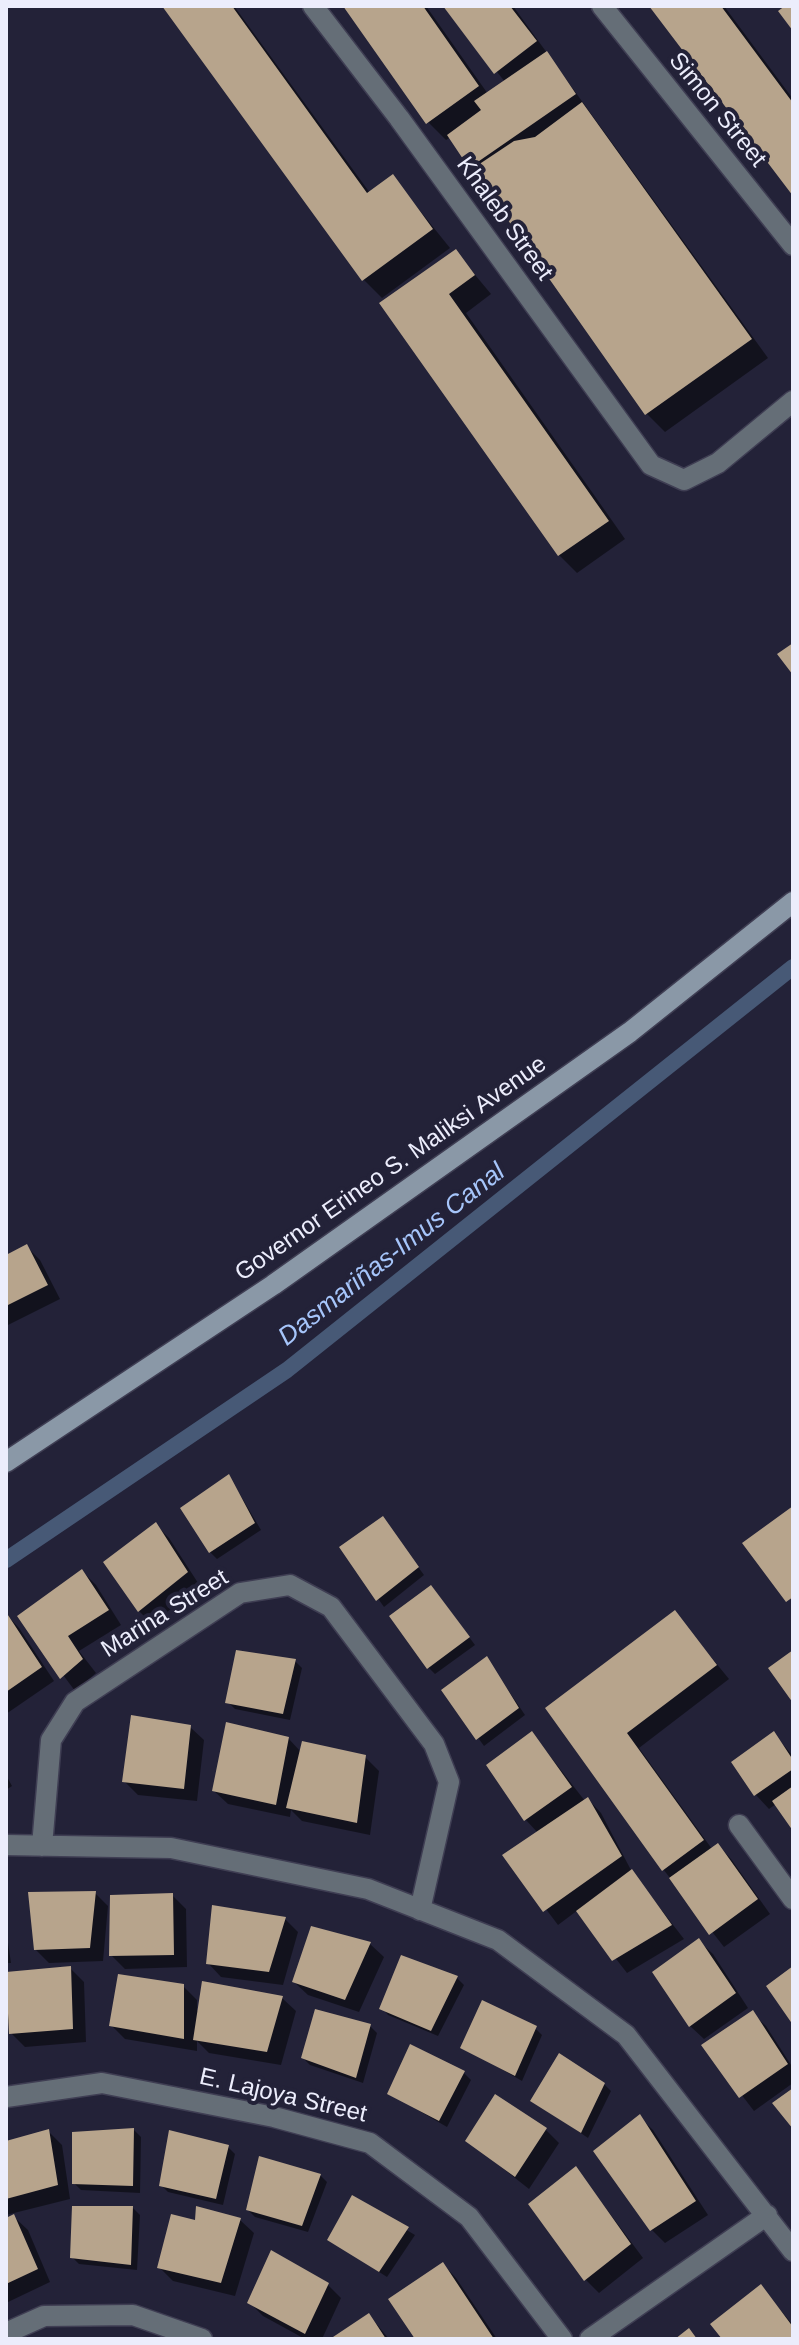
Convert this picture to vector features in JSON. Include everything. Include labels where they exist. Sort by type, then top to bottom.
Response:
[{"type":"main road","name":"Governor Erineo S. Maliksi Avenue","points":[[6,1462],[273,1285],[630,1032],[793,902]]},
{"type":"street","name":"Khaleb Street","points":[[313,6],[399,118],[651,465],[684,480],[718,463],[793,401]]},
{"type":"street","name":"Simon Street","points":[[602,6],[793,245]]},
{"type":"street","name":"Marina Street","points":[[42,1846],[51,1740],[75,1702],[240,1593],[290,1585],[331,1607],[434,1744],[449,1782],[420,1910]]},
{"type":"street","points":[[739,1825],[793,1899]]},
{"type":"street","points":[[6,1845],[171,1848],[368,1889],[498,1940],[626,2035],[793,2251]]},
{"type":"street","name":"E. Lajoya Street","points":[[6,2097],[102,2083],[274,2117],[370,2143],[469,2217],[562,2339]]},
{"type":"street","points":[[590,2339],[767,2215]]},
{"type":"street","points":[[6,2333],[44,2316],[133,2315],[202,2339]]},
{"type":"building","points":[[162,6],[232,6],[367,193],[393,174],[433,229],[362,281]]},
{"type":"building","points":[[343,6],[423,6],[479,86],[426,124]]},
{"type":"building","points":[[443,6],[510,6],[537,41],[494,74]]},
{"type":"building","points":[[649,6],[721,6],[793,103],[793,196]]},
{"type":"building","points":[[785,6],[793,6],[793,31],[778,11]]},
{"type":"building","points":[[547,51],[576,94],[469,168],[447,135],[481,110],[474,101]]},
{"type":"building","points":[[582,102],[752,339],[645,415],[472,169],[514,141],[535,137]]},
{"type":"building","points":[[456,249],[475,275],[449,294],[609,521],[558,556],[379,303]]},
{"type":"building","points":[[793,643],[793,675],[777,654]]},
{"type":"building","points":[[27,1244],[48,1285],[6,1306],[6,1255]]},
{"type":"building","points":[[229,1474],[255,1523],[209,1553],[180,1508]]},
{"type":"building","points":[[793,1506],[793,1597],[786,1602],[742,1543]]},
{"type":"building","points":[[383,1516],[419,1567],[376,1601],[339,1547]]},
{"type":"building","points":[[156,1522],[188,1572],[138,1612],[103,1562]]},
{"type":"building","points":[[82,1569],[109,1610],[68,1636],[83,1659],[60,1679],[17,1616]]},
{"type":"building","points":[[431,1585],[470,1637],[427,1669],[389,1616]]},
{"type":"building","points":[[675,1610],[717,1665],[627,1733],[704,1840],[662,1871],[545,1708]]},
{"type":"building","points":[[6,1612],[42,1667],[6,1692]]},
{"type":"building","points":[[236,1650],[296,1659],[283,1714],[225,1703]]},
{"type":"building","points":[[793,1650],[793,1703],[768,1668]]},
{"type":"building","points":[[487,1656],[519,1708],[476,1740],[441,1690]]},
{"type":"building","points":[[131,1715],[191,1725],[184,1789],[122,1782]]},
{"type":"building","points":[[226,1722],[289,1737],[276,1805],[212,1791]]},
{"type":"building","points":[[532,1731],[572,1787],[524,1821],[486,1765]]},
{"type":"building","points":[[774,1731],[793,1760],[793,1769],[754,1796],[731,1762]]},
{"type":"building","points":[[302,1741],[366,1755],[357,1823],[286,1808]]},
{"type":"building","points":[[793,1786],[793,1831],[772,1801]]},
{"type":"building","points":[[588,1797],[622,1856],[543,1912],[502,1855]]},
{"type":"building","points":[[718,1843],[758,1899],[709,1935],[669,1878]]},
{"type":"building","points":[[632,1869],[672,1925],[612,1961],[576,1911]]},
{"type":"building","points":[[96,1891],[90,1948],[34,1950],[28,1892]]},
{"type":"building","points":[[173,1893],[174,1955],[109,1956],[110,1895]]},
{"type":"building","points":[[212,1905],[286,1917],[269,1972],[206,1964]]},
{"type":"building","points":[[311,1926],[371,1942],[345,2000],[292,1982]]},
{"type":"building","points":[[699,1938],[736,1993],[689,2027],[652,1972]]},
{"type":"building","points":[[401,1955],[458,1976],[431,2031],[379,2009]]},
{"type":"building","points":[[71,1966],[73,2029],[9,2034],[6,1972]]},
{"type":"building","points":[[793,1966],[793,2025],[766,1986]]},
{"type":"building","points":[[118,1974],[184,1984],[184,2039],[109,2026]]},
{"type":"building","points":[[202,1981],[283,1996],[267,2052],[193,2040]]},
{"type":"building","points":[[482,2000],[537,2026],[515,2076],[460,2048]]},
{"type":"building","points":[[315,2009],[371,2024],[356,2078],[301,2058]]},
{"type":"building","points":[[753,2010],[788,2064],[739,2098],[701,2045]]},
{"type":"building","points":[[410,2044],[465,2071],[439,2121],[387,2094]]},
{"type":"building","points":[[559,2053],[605,2083],[581,2133],[530,2101]]},
{"type":"building","points":[[793,2088],[793,2129],[772,2103]]},
{"type":"building","points":[[495,2094],[547,2128],[515,2177],[465,2141]]},
{"type":"building","points":[[640,2114],[696,2201],[650,2231],[593,2151]]},
{"type":"building","points":[[134,2128],[133,2186],[72,2184],[72,2132]]},
{"type":"building","points":[[49,2129],[58,2185],[6,2199],[6,2141]]},
{"type":"building","points":[[169,2130],[229,2145],[216,2199],[159,2186]]},
{"type":"building","points":[[259,2156],[321,2174],[302,2226],[246,2210]]},
{"type":"building","points":[[576,2166],[631,2244],[584,2281],[528,2204]]},
{"type":"building","points":[[352,2195],[409,2227],[379,2272],[327,2240]]},
{"type":"building","points":[[72,2206],[133,2206],[131,2265],[70,2258]]},
{"type":"building","points":[[196,2206],[241,2218],[221,2283],[157,2268],[171,2214],[195,2220]]},
{"type":"building","points":[[14,2214],[38,2269],[6,2284],[6,2218]]},
{"type":"building","points":[[271,2250],[329,2283],[305,2334],[247,2303]]},
{"type":"building","points":[[443,2262],[494,2339],[415,2339],[388,2299]]},
{"type":"building","points":[[761,2284],[793,2327],[793,2339],[722,2339],[710,2324]]},
{"type":"building","points":[[369,2313],[386,2339],[330,2339]]},
{"type":"building","points":[[689,2328],[697,2339],[675,2339]]},
{"type":"waterway","name":"Dasmariñas-Imus Canal","points":[[6,1560],[287,1370],[793,967]]}]
